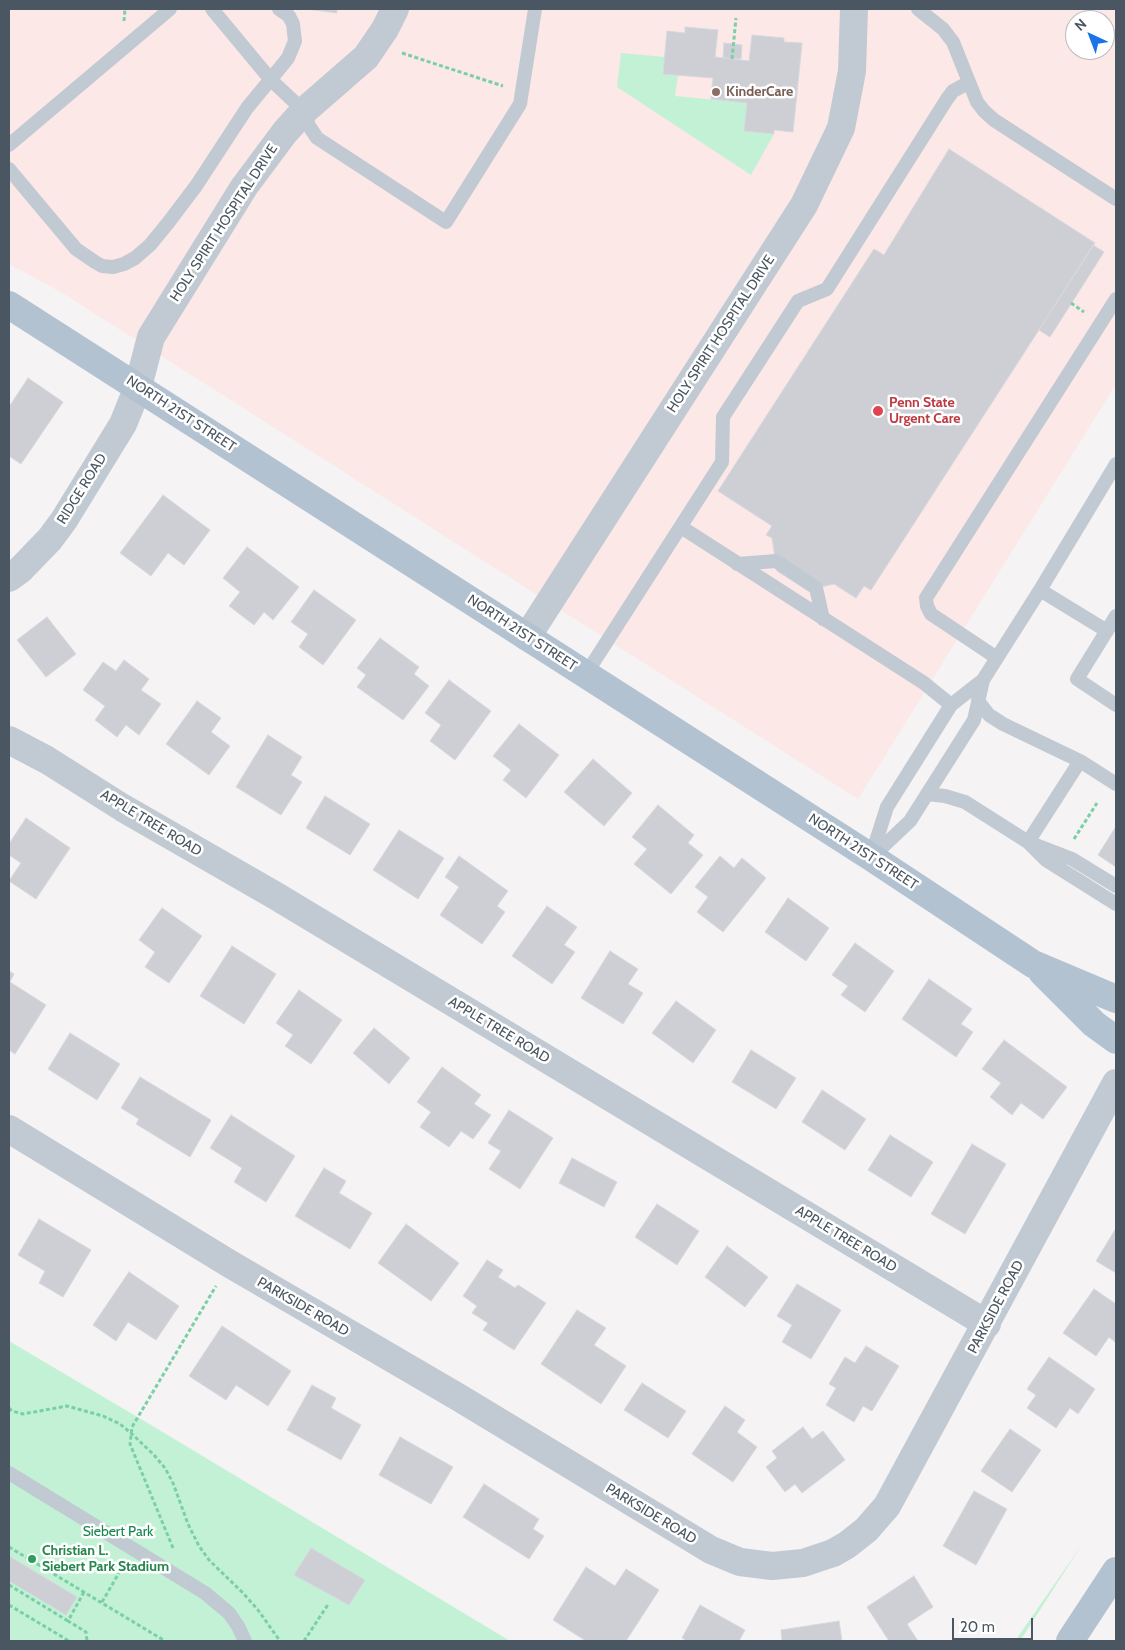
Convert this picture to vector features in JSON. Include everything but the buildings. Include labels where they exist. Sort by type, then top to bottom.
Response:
[{"type":"main road","name":"NORTH 21ST STREET","points":[[9,305],[871,857],[1034,964],[1116,999]]},
{"type":"main road","name":"NORTH 21ST STREET","points":[[1034,964],[1094,1024],[1116,1040]]},
{"type":"main road","points":[[1070,1641],[1116,1571]]},
{"type":"street","name":"HOLY SPIRIT HOSPITAL DRIVE","points":[[138,387],[151,336],[267,154],[304,111],[366,57],[385,29],[395,9]]},
{"type":"street","name":"HOLY SPIRIT HOSPITAL DRIVE","points":[[527,637],[804,205],[841,128],[852,71],[854,9]]},
{"type":"street","name":"RIDGE ROAD","points":[[9,578],[36,556],[64,520],[123,424],[138,387]]},
{"type":"street","name":"APPLE TREE ROAD","points":[[9,740],[47,760],[123,808],[284,901],[987,1324]]},
{"type":"street","name":"PARKSIDE ROAD","points":[[9,1129],[230,1264],[458,1397],[711,1550],[740,1562],[772,1566],[803,1563],[833,1553],[847,1545],[871,1524],[887,1506],[1116,1083]]},
{"type":"lane","points":[[9,145],[170,9]]},
{"type":"lane","points":[[212,9],[271,80],[304,111],[309,126],[317,138],[446,222],[520,104],[535,9]]},
{"type":"lane","points":[[9,169],[76,249],[102,266],[113,267],[135,258],[150,245],[168,223],[196,186],[247,108],[288,58],[295,41],[294,24],[289,16],[279,9]]},
{"type":"lane","points":[[918,9],[943,29],[953,42],[977,102],[994,120],[1116,199]]},
{"type":"lane","points":[[586,674],[722,462],[723,416],[776,334],[798,301],[828,289],[946,99],[953,91],[968,83]]},
{"type":"lane","points":[[997,658],[931,614],[926,606],[926,598],[1116,299]]},
{"type":"lane","points":[[871,857],[910,821],[974,720],[983,680],[1116,464]]},
{"type":"lane","points":[[680,527],[924,683],[950,705]]},
{"type":"lane","points":[[737,564],[776,561],[816,588],[823,619]]},
{"type":"lane","points":[[1040,590],[1107,631]]},
{"type":"lane","points":[[1116,616],[1077,679],[1116,705]]},
{"type":"lane","points":[[871,857],[887,807],[950,705],[983,680]]},
{"type":"lane","points":[[978,701],[988,715],[1080,761],[1116,784]]},
{"type":"lane","points":[[1028,842],[1080,761]]},
{"type":"lane","points":[[1102,775],[1116,791]]},
{"type":"lane","points":[[927,794],[945,796],[965,802],[1028,842],[1072,859],[1116,886]]},
{"type":"lane","points":[[1028,842],[1046,860],[1116,904]]},
{"type":"lane","points":[[9,1473],[205,1593],[229,1613],[245,1641]]},
{"type":"path","points":[[124,22],[125,9]]},
{"type":"path","points":[[732,59],[736,18]]},
{"type":"path","points":[[399,52],[490,82]]},
{"type":"path","points":[[1071,303],[1084,312]]},
{"type":"path","points":[[1071,844],[1097,803]]},
{"type":"path","points":[[176,1553],[130,1444],[132,1427],[230,1264]]},
{"type":"path","points":[[9,1408],[12,1412],[24,1414],[67,1406],[103,1416],[120,1424],[132,1434],[165,1468],[173,1483],[188,1524],[199,1546],[209,1560],[258,1610],[280,1641]]},
{"type":"path","points":[[9,1547],[165,1641]]},
{"type":"path","points":[[102,1602],[113,1583]]},
{"type":"path","points":[[9,1585],[86,1632],[87,1641]]},
{"type":"path","points":[[68,1621],[84,1592]]},
{"type":"path","points":[[304,1641],[329,1603]]},
{"type":"path","points":[[9,1605],[69,1641]]},
{"type":"shaded area","points":[[9,9],[1116,9],[1116,384],[858,799],[61,292],[9,264]]},
{"type":"green space","points":[[621,53],[665,57],[663,74],[678,75],[675,96],[747,103],[744,131],[774,134],[751,175],[617,87]]},
{"type":"green space","name":"Siebert Park","points":[[9,1341],[156,1428],[510,1641],[9,1641]]},
{"type":"green space","points":[[1081,1546],[1020,1641],[1015,1641]]},
{"type":"place","name":"KinderCare","points":[[716,92]]},
{"type":"place","name":"Penn State Urgent Care","points":[[878,411]]},
{"type":"place","name":"Christian L. Siebert Park Stadium","points":[[32,1559]]}]
